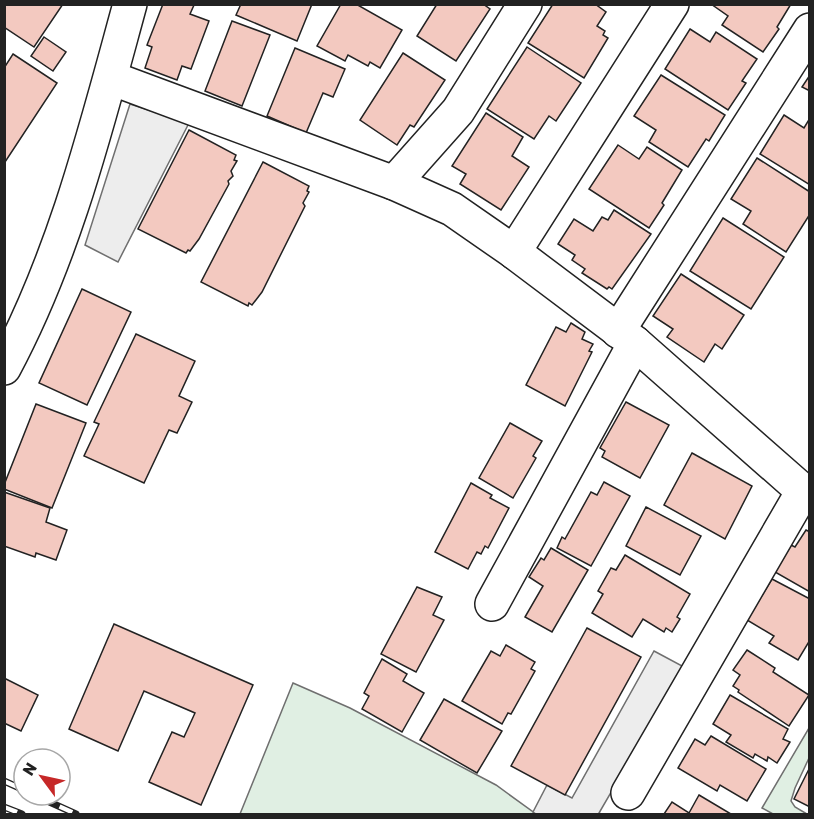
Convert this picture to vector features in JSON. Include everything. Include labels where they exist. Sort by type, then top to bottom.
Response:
[{"type":"street","points":[[4,368],[53,263],[73,207],[130,4]]},
{"type":"street","points":[[393,183],[458,111],[525,4]]},
{"type":"street","points":[[514,252],[672,4]]},
{"type":"street","points":[[492,604],[626,337],[810,30]]},
{"type":"street","points":[[111,78],[393,183],[452,210],[514,252],[626,337],[806,493],[628,793]]},
{"type":"green space","points":[[293,683],[350,708],[496,785],[536,814],[240,814]]},
{"type":"green space","points":[[809,728],[809,758],[791,801],[795,807],[807,814],[773,814],[762,808]]},
{"type":"shaded area","points":[[130,104],[189,123],[118,262],[85,245]]},
{"type":"shaded area","points":[[654,651],[684,667],[599,813],[601,814],[536,814],[533,812],[547,785],[572,798]]},
{"type":"building","points":[[4,4],[63,4],[34,47],[4,27]]},
{"type":"building","points":[[163,4],[192,4],[194,5],[190,14],[209,21],[191,69],[182,66],[177,80],[145,68],[152,47],[147,45]]},
{"type":"building","points":[[241,4],[312,4],[297,41],[236,15]]},
{"type":"building","points":[[341,4],[356,4],[402,30],[380,68],[370,62],[368,66],[348,55],[345,61],[317,46]]},
{"type":"building","points":[[437,4],[483,4],[490,9],[456,61],[417,36]]},
{"type":"building","points":[[553,4],[595,4],[606,12],[597,26],[605,31],[603,35],[608,38],[584,78],[528,43]]},
{"type":"building","points":[[711,4],[791,4],[777,27],[779,29],[763,52],[722,25],[728,16]]},
{"type":"building","points":[[232,21],[270,35],[242,106],[205,91]]},
{"type":"building","points":[[690,29],[710,42],[716,32],[757,59],[742,81],[746,83],[728,110],[665,69]]},
{"type":"building","points":[[44,37],[66,52],[53,71],[31,56]]},
{"type":"building","points":[[527,47],[581,83],[556,121],[549,116],[534,139],[487,109]]},
{"type":"building","points":[[295,48],[345,69],[333,97],[323,93],[306,133],[267,116]]},
{"type":"building","points":[[403,53],[445,80],[414,127],[410,125],[397,145],[360,120]]},
{"type":"building","points":[[13,54],[57,83],[5,162],[4,68]]},
{"type":"building","points":[[661,75],[725,115],[709,141],[706,139],[688,167],[649,142],[656,130],[634,116]]},
{"type":"building","points":[[810,75],[810,91],[802,87]]},
{"type":"building","points":[[486,113],[523,137],[512,156],[529,167],[501,210],[460,184],[466,174],[452,166]]},
{"type":"building","points":[[784,115],[804,128],[810,118],[810,185],[760,154]]},
{"type":"building","points":[[189,130],[236,155],[234,160],[237,161],[231,171],[233,176],[228,181],[229,184],[199,239],[186,253],[138,229]]},
{"type":"building","points":[[618,145],[639,159],[647,147],[682,170],[649,228],[589,189]]},
{"type":"building","points":[[757,158],[810,192],[810,214],[786,252],[743,224],[751,211],[731,199]]},
{"type":"building","points":[[263,162],[309,186],[307,191],[309,192],[303,203],[305,206],[262,292],[252,305],[249,303],[248,306],[201,282]]},
{"type":"building","points":[[614,210],[651,234],[612,289],[609,287],[607,289],[582,273],[585,269],[572,260],[575,255],[558,244],[574,219],[593,231],[602,217],[608,220]]},
{"type":"building","points":[[723,218],[784,257],[751,309],[690,271]]},
{"type":"building","points":[[681,274],[744,315],[722,349],[715,344],[704,362],[667,337],[673,329],[653,316]]},
{"type":"building","points":[[82,289],[131,312],[87,405],[39,383]]},
{"type":"building","points":[[571,323],[585,332],[582,339],[593,344],[589,351],[592,352],[565,406],[526,385],[556,327],[566,332]]},
{"type":"building","points":[[136,334],[195,361],[179,396],[192,402],[177,433],[169,430],[144,483],[84,456],[99,424],[94,422]]},
{"type":"building","points":[[626,402],[669,425],[640,478],[602,457],[605,451],[600,448]]},
{"type":"building","points":[[36,404],[86,423],[52,508],[4,489]]},
{"type":"building","points":[[510,423],[542,441],[533,456],[536,458],[513,498],[479,478]]},
{"type":"building","points":[[692,453],[752,486],[725,539],[664,505]]},
{"type":"building","points":[[604,482],[630,496],[591,566],[557,548],[562,537],[565,539],[591,492],[597,495]]},
{"type":"building","points":[[471,483],[492,495],[490,498],[509,508],[488,548],[485,546],[481,554],[477,552],[468,569],[435,552]]},
{"type":"building","points":[[4,492],[50,508],[46,522],[67,530],[56,560],[36,553],[35,557],[4,546]]},
{"type":"building","points":[[646,507],[701,536],[680,575],[626,546]]},
{"type":"building","points":[[806,530],[810,532],[810,592],[775,572],[791,545],[795,547]]},
{"type":"building","points":[[551,548],[588,570],[552,632],[525,617],[543,586],[529,577],[541,558],[544,560]]},
{"type":"building","points":[[625,555],[690,594],[677,617],[680,619],[672,632],[666,628],[664,632],[643,619],[632,637],[592,613],[603,594],[598,591],[611,568],[616,570]]},
{"type":"building","points":[[772,579],[810,599],[810,640],[798,660],[769,643],[774,636],[747,620]]},
{"type":"building","points":[[417,587],[442,597],[433,615],[444,620],[416,672],[381,654]]},
{"type":"building","points":[[114,624],[253,685],[201,805],[149,782],[172,732],[184,737],[195,713],[144,691],[118,751],[69,729]]},
{"type":"building","points":[[587,628],[641,657],[565,795],[511,766]]},
{"type":"building","points":[[506,645],[535,662],[531,669],[535,671],[511,714],[508,713],[502,724],[462,701],[491,651],[500,656]]},
{"type":"building","points":[[747,650],[775,668],[773,672],[809,695],[789,726],[738,692],[739,690],[733,686],[740,675],[733,670]]},
{"type":"building","points":[[382,659],[407,674],[403,681],[424,693],[402,732],[362,709],[369,696],[364,693]]},
{"type":"building","points":[[4,678],[38,695],[21,731],[4,723]]},
{"type":"building","points":[[730,695],[788,729],[783,739],[790,742],[777,763],[768,757],[767,761],[755,754],[753,758],[726,742],[731,735],[713,724]]},
{"type":"building","points":[[444,699],[502,731],[477,773],[420,740]]},
{"type":"building","points":[[711,736],[766,769],[747,801],[720,785],[717,791],[678,768],[695,739],[705,745]]},
{"type":"building","points":[[810,767],[810,807],[794,799]]},
{"type":"building","points":[[699,795],[731,814],[664,814],[672,802],[689,813]]},
{"type":"railway","points":[[4,781],[12,785]]},
{"type":"railway","points":[[4,807],[22,814]]},
{"type":"railway","points":[[61,807],[76,814]]}]
